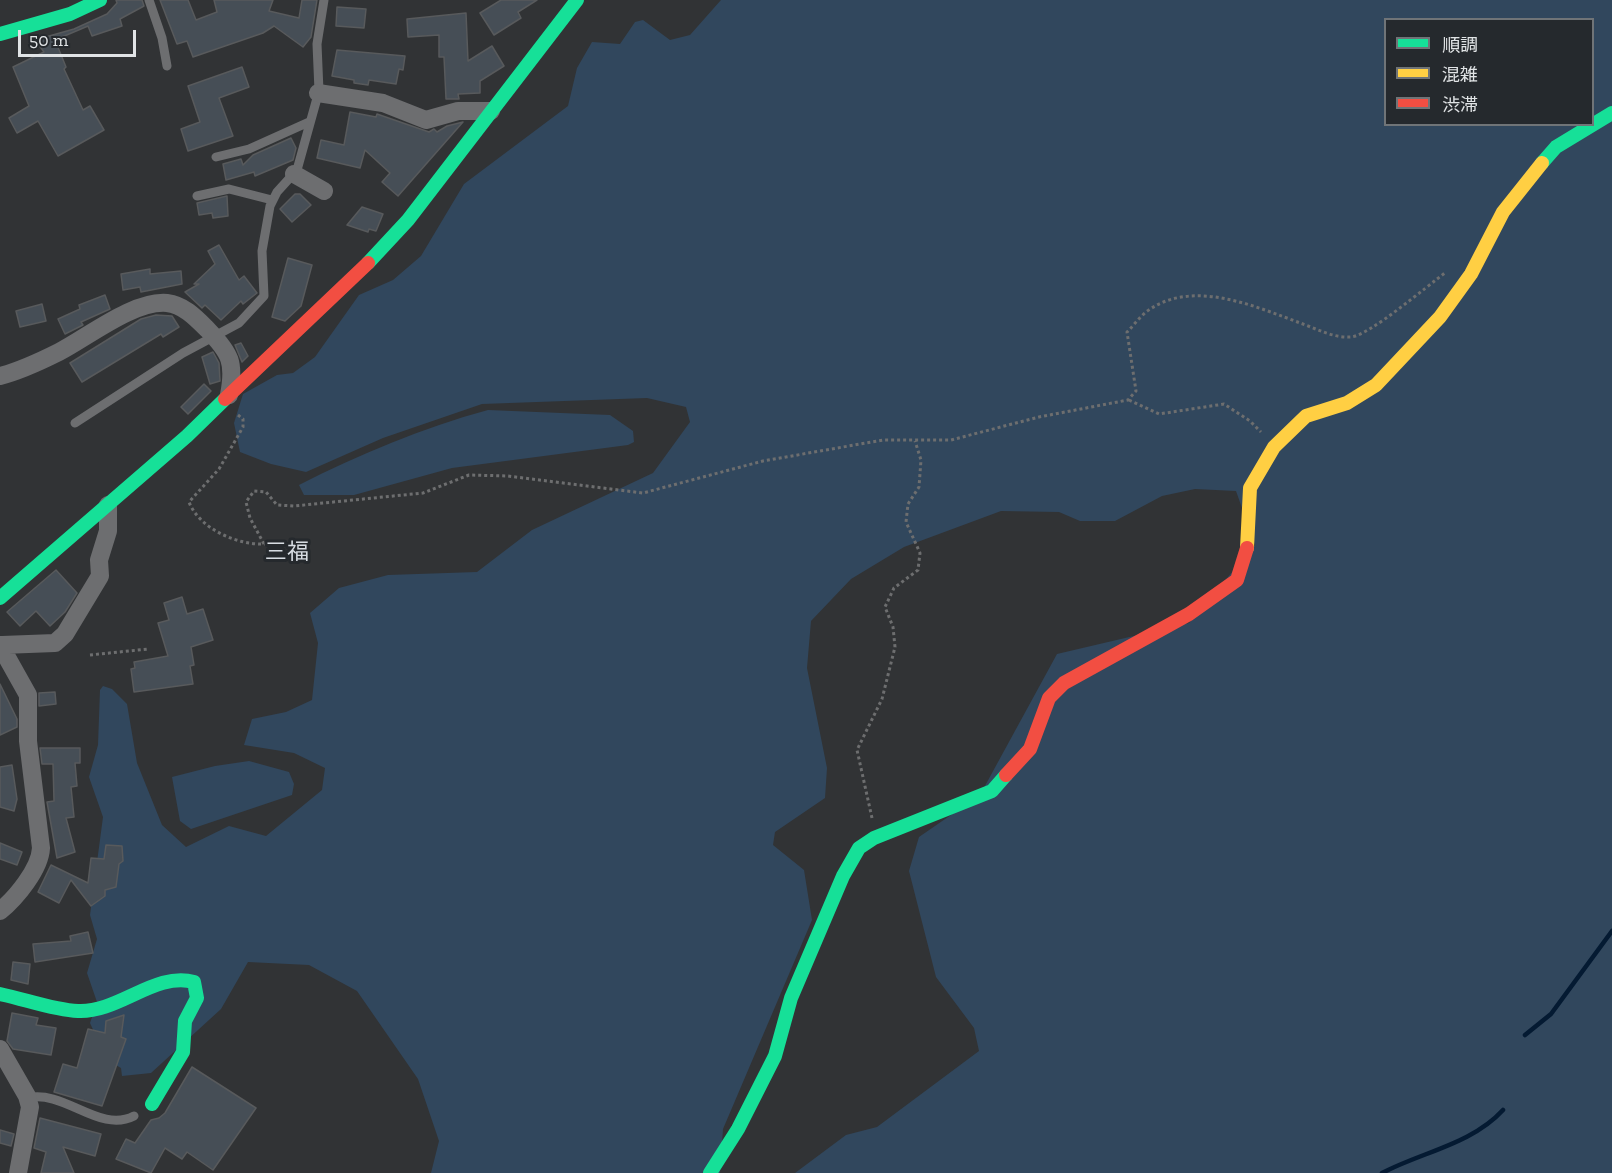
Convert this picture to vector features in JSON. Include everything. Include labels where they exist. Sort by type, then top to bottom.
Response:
[{"type":"street","points":[[0,34],[70,14],[100,0]]},
{"type":"street","points":[[0,598],[108,505],[229,395],[364,267],[408,220],[576,0]]},
{"type":"street","points":[[318,93],[383,103],[426,120],[458,111],[491,111]]},
{"type":"street","points":[[1594,124],[1612,113]]},
{"type":"street","points":[[710,1173],[738,1129],[775,1056],[791,998],[843,876],[859,848],[874,838],[992,791],[1030,749],[1049,698],[1064,683],[1189,614],[1237,580],[1248,544],[1250,488],[1274,447],[1306,416],[1347,403],[1376,385],[1440,317],[1471,273],[1503,212],[1523,184],[1556,147],[1591,126]]},
{"type":"street","points":[[294,174],[324,190]]},
{"type":"street","points":[[0,376],[58,353],[133,310],[150,304],[166,303],[178,306],[194,315],[215,338],[233,368],[229,395]]},
{"type":"street","points":[[0,911],[17,893],[37,863],[41,848],[28,741],[28,695],[1,645],[54,643],[65,634],[100,576],[99,560],[108,531],[108,505]]},
{"type":"street","points":[[0,994],[79,1011],[107,1005],[180,978],[194,982],[197,998],[185,1021],[183,1052],[152,1104]]},
{"type":"street","points":[[0,1050],[27,1098],[29,1116],[18,1173]]},
{"type":"lane","points":[[149,0],[162,38],[167,66]]},
{"type":"lane","points":[[75,423],[183,353],[215,338],[246,318],[264,296],[262,251],[272,200],[294,174],[300,163],[318,93],[317,44],[324,0]]},
{"type":"lane","points":[[216,157],[249,149],[309,122]]},
{"type":"lane","points":[[197,196],[230,189],[272,200]]},
{"type":"lane","points":[[27,1098],[47,1096],[115,1122],[134,1116]]},
{"type":"path","points":[[1128,400],[1136,391],[1127,332],[1146,312],[1173,299],[1208,297],[1238,301],[1336,337],[1354,336],[1372,326],[1447,271],[1471,273]]},
{"type":"path","points":[[233,414],[240,415],[243,419],[243,427],[219,469],[189,502],[194,513],[222,535],[252,545],[264,544],[250,518],[246,502],[254,491],[266,492],[277,505],[294,506],[423,493],[469,474],[508,476],[643,492],[763,461],[883,440],[951,440],[1039,417],[1128,400],[1158,414],[1224,404],[1250,421],[1274,447]]},
{"type":"path","points":[[874,838],[871,808],[857,750],[882,699],[895,647],[893,627],[885,607],[894,588],[918,570],[920,553],[906,522],[908,504],[919,487],[921,460],[915,441]]},
{"type":"path","points":[[90,656],[148,649]]},
{"type":"shaded area","points":[[721,0],[1612,0],[1612,1173],[795,1173],[846,1135],[877,1127],[979,1051],[974,1028],[936,977],[909,871],[919,837],[980,795],[1057,654],[1189,623],[1255,545],[1236,491],[1195,489],[1162,496],[1115,521],[1080,521],[1059,512],[1001,511],[904,547],[851,579],[811,621],[807,668],[827,768],[825,798],[775,832],[773,845],[804,870],[812,920],[723,1129],[720,1173],[431,1173],[439,1141],[418,1079],[357,991],[309,965],[248,962],[221,1009],[151,1073],[122,1076],[121,1068],[107,1060],[90,1023],[97,1002],[87,973],[97,939],[90,915],[103,817],[89,777],[98,745],[100,690],[103,686],[112,689],[127,704],[137,763],[162,825],[186,847],[229,826],[266,836],[322,790],[325,768],[294,753],[244,745],[252,719],[286,712],[312,700],[318,643],[310,613],[339,588],[388,575],[477,572],[532,530],[653,473],[690,422],[686,407],[647,398],[482,404],[383,438],[306,472],[271,464],[240,452],[234,423],[243,394],[277,375],[293,373],[315,357],[359,295],[393,280],[421,256],[464,184],[568,106],[577,68],[592,42],[620,44],[635,22],[643,20],[670,40],[690,35]]},
{"type":"shaded area","points":[[488,410],[610,415],[633,431],[634,442],[628,445],[452,468],[354,495],[304,495],[299,485],[392,443]]},
{"type":"shaded area","points":[[249,761],[289,772],[294,784],[292,795],[191,829],[180,821],[172,777],[215,766]]},
{"type":"building","points":[[116,0],[142,0],[144,6],[120,19],[122,26],[92,36],[88,26],[55,40],[66,67],[64,69],[83,110],[90,106],[104,130],[58,156],[38,121],[17,133],[9,118],[29,106],[13,67],[44,52],[35,40],[74,29],[107,14],[117,3]]},
{"type":"building","points":[[160,0],[188,0],[196,20],[217,12],[214,0],[273,0],[269,11],[299,18],[302,0],[317,0],[311,37],[303,47],[274,26],[263,33],[193,57],[187,41],[177,44]]},
{"type":"building","points":[[501,0],[537,0],[518,12],[521,18],[494,35],[480,13]]},
{"type":"building","points":[[337,7],[366,9],[364,28],[336,26]]},
{"type":"building","points":[[466,13],[468,61],[492,46],[504,66],[480,81],[480,93],[458,94],[459,99],[446,99],[444,57],[439,57],[439,35],[408,37],[407,19]]},
{"type":"building","points":[[337,50],[405,56],[403,70],[399,69],[396,84],[369,80],[368,85],[354,83],[354,80],[332,76]]},
{"type":"building","points":[[242,67],[249,87],[219,98],[233,136],[188,151],[181,129],[200,122],[188,86]]},
{"type":"building","points":[[350,112],[376,117],[377,114],[429,132],[434,129],[437,132],[447,126],[463,122],[398,196],[382,182],[390,173],[365,150],[360,168],[317,158],[321,140],[344,145]]},
{"type":"building","points":[[291,138],[296,148],[293,160],[255,176],[254,172],[226,180],[223,164],[241,159],[243,165],[253,155]]},
{"type":"building","points":[[295,194],[300,194],[311,205],[292,222],[280,209]]},
{"type":"building","points":[[227,196],[228,216],[213,218],[212,213],[199,215],[197,203]]},
{"type":"building","points":[[362,207],[383,214],[376,231],[369,229],[368,232],[347,225]]},
{"type":"building","points":[[219,245],[239,280],[244,276],[257,293],[243,304],[241,301],[221,320],[205,305],[202,308],[185,292],[199,284],[194,284],[215,264],[208,251]]},
{"type":"building","points":[[288,258],[312,265],[301,306],[285,321],[272,317]]},
{"type":"building","points":[[150,269],[150,274],[181,271],[182,284],[141,292],[140,287],[123,290],[121,274]]},
{"type":"building","points":[[105,295],[110,309],[81,322],[83,325],[65,334],[58,319],[80,309],[79,305]]},
{"type":"building","points":[[42,304],[46,321],[20,327],[16,311]]},
{"type":"building","points":[[156,315],[172,316],[179,327],[163,337],[161,334],[82,382],[70,363],[141,319]]},
{"type":"building","points":[[241,343],[248,356],[242,362],[235,345]]},
{"type":"building","points":[[213,352],[219,363],[220,381],[210,384],[202,357]]},
{"type":"building","points":[[204,384],[211,391],[188,414],[181,407]]},
{"type":"building","points":[[56,570],[77,593],[65,612],[50,626],[36,611],[20,626],[7,612]]},
{"type":"building","points":[[182,597],[187,614],[203,609],[213,640],[191,647],[194,665],[190,666],[193,684],[134,692],[131,669],[135,668],[134,662],[168,656],[158,623],[169,620],[164,603]]},
{"type":"building","points":[[0,684],[17,719],[17,727],[0,735]]},
{"type":"building","points":[[55,692],[56,704],[39,706],[39,693]]},
{"type":"building","points":[[40,748],[80,748],[80,763],[75,763],[77,786],[71,787],[74,817],[66,818],[75,852],[57,858],[47,802],[54,801],[53,764],[42,764]]},
{"type":"building","points":[[12,765],[17,799],[14,811],[0,807],[0,767]]},
{"type":"building","points":[[0,843],[22,852],[17,865],[0,859]]},
{"type":"building","points":[[106,845],[122,846],[123,861],[119,864],[116,887],[105,890],[105,896],[91,906],[71,880],[59,903],[38,892],[51,865],[88,883],[91,858],[104,859]]},
{"type":"building","points":[[88,932],[93,953],[35,962],[33,944],[71,941],[70,936]]},
{"type":"building","points":[[13,962],[30,964],[28,984],[11,980]]},
{"type":"building","points":[[12,1013],[38,1018],[36,1025],[56,1028],[51,1055],[13,1049],[7,1041]]},
{"type":"building","points":[[124,1015],[121,1037],[126,1039],[102,1106],[54,1092],[63,1064],[77,1068],[88,1029],[105,1033],[106,1021]]},
{"type":"building","points":[[192,1067],[256,1108],[213,1170],[187,1152],[182,1159],[165,1148],[151,1173],[116,1159],[126,1139],[135,1143],[151,1120],[165,1113]]},
{"type":"building","points":[[40,1118],[101,1134],[95,1156],[63,1147],[74,1173],[41,1173],[46,1152],[34,1148]]},
{"type":"building","points":[[0,1130],[14,1134],[11,1146],[0,1143]]},
{"type":"waterway","points":[[1525,1035],[1551,1014],[1612,931]]},
{"type":"waterway","points":[[1382,1173],[1462,1139],[1491,1122],[1503,1110]]},
{"type":"traffic: fast","points":[[0,34],[70,14],[100,0]]},
{"type":"traffic: fast","points":[[368,263],[408,220],[577,0]]},
{"type":"traffic: fast","points":[[1594,124],[1612,113]]},
{"type":"traffic: fast","points":[[1542,163],[1556,147],[1591,126]]},
{"type":"traffic: fast","points":[[0,598],[187,436],[225,399]]},
{"type":"traffic: fast","points":[[710,1173],[738,1129],[775,1056],[791,998],[843,876],[859,848],[874,838],[992,791],[1006,775]]},
{"type":"traffic: fast","points":[[0,994],[78,1011],[108,1006],[165,982],[180,980],[194,982],[197,998],[185,1021],[183,1052],[152,1104]]},
{"type":"traffic: slow","points":[[1247,548],[1250,488],[1274,447],[1306,416],[1347,403],[1376,385],[1440,317],[1471,274],[1503,212],[1542,163]]},
{"type":"traffic: jam","points":[[225,399],[368,263]]},
{"type":"traffic: jam","points":[[1006,775],[1030,749],[1049,698],[1064,683],[1189,614],[1237,580],[1247,548]]},
{"type":"district","name":"三福","points":[[287,553]]}]
